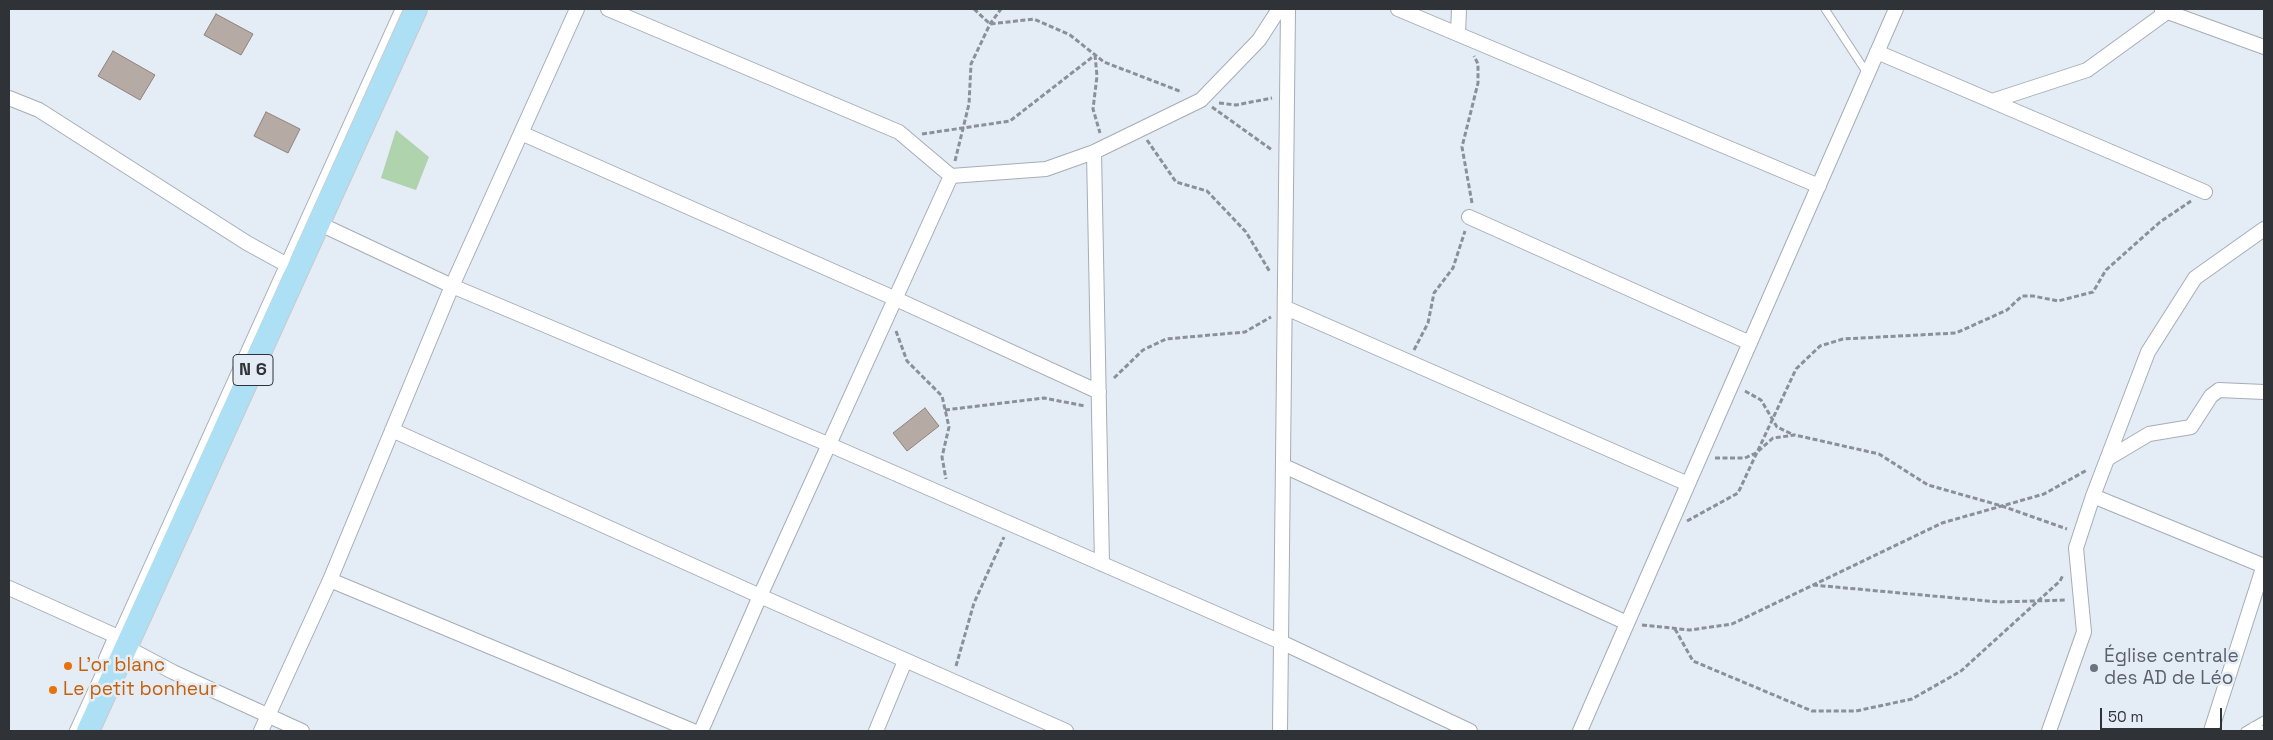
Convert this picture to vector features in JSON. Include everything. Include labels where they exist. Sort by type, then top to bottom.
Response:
[{"type":"main road","name":"N 6","points":[[88,731],[117,652],[291,267],[320,224],[416,9]]},
{"type":"street","points":[[261,731],[330,580],[452,286],[577,9]]},
{"type":"street","points":[[608,9],[899,132],[951,176],[1046,169],[1099,149],[1201,100],[1259,40],[1279,9]]},
{"type":"street","points":[[1280,731],[1288,9]]},
{"type":"street","points":[[1398,9],[1819,186]]},
{"type":"street","points":[[1458,34],[1459,9]]},
{"type":"street","points":[[1580,731],[1896,9]]},
{"type":"street","points":[[1992,101],[2087,70],[2165,10],[2264,47]]},
{"type":"street","points":[[1877,52],[2205,192]]},
{"type":"street","points":[[9,98],[39,110],[247,244],[291,267]]},
{"type":"street","points":[[521,133],[896,298],[1099,392]]},
{"type":"street","points":[[1099,149],[1099,409],[1102,564]]},
{"type":"street","points":[[702,731],[760,596],[951,176]]},
{"type":"street","points":[[1469,217],[1750,343]]},
{"type":"street","points":[[320,224],[452,286],[830,445],[1281,642],[1470,731]]},
{"type":"street","points":[[2049,731],[2084,632],[2076,548],[2093,496],[2148,352],[2195,278],[2264,229]]},
{"type":"street","points":[[1286,308],[1688,484]]},
{"type":"street","points":[[2107,459],[2149,434],[2191,427],[2211,396],[2219,390],[2264,392]]},
{"type":"street","points":[[392,430],[952,682],[1066,731]]},
{"type":"street","points":[[1284,466],[1627,624]]},
{"type":"street","points":[[2093,496],[2264,566],[2211,731]]},
{"type":"street","points":[[330,580],[693,731]]},
{"type":"street","points":[[9,588],[117,652],[172,672],[302,731]]},
{"type":"street","points":[[876,731],[905,661]]},
{"type":"lane","points":[[291,267],[399,9]]},
{"type":"lane","points":[[1825,9],[1867,74]]},
{"type":"lane","points":[[73,731],[117,652]]},
{"type":"lane","points":[[2245,731],[2264,720]]},
{"type":"lane","points":[[2253,726],[2264,730]]},
{"type":"path","points":[[974,9],[990,24],[1034,19],[1070,35],[1104,62],[1201,100],[1236,105],[1288,95]]},
{"type":"path","points":[[951,176],[970,104],[971,64],[990,24],[1001,9]]},
{"type":"path","points":[[1408,362],[1428,323],[1434,293],[1453,268],[1472,207],[1462,147],[1478,83],[1478,64],[1458,34]]},
{"type":"path","points":[[899,132],[919,134],[1010,121],[1095,55]]},
{"type":"path","points":[[1095,55],[1097,76],[1093,109],[1099,149]]},
{"type":"path","points":[[1201,100],[1287,160]]},
{"type":"path","points":[[1140,129],[1176,182],[1207,191],[1246,232],[1271,274]]},
{"type":"path","points":[[1667,532],[1738,493],[1796,369],[1820,346],[1843,339],[1956,333],[2007,310],[2022,296],[2033,296],[2058,301],[2093,292],[2106,270],[2160,222],[2205,192]]},
{"type":"path","points":[[1099,392],[1143,350],[1166,339],[1245,332],[1286,308]]},
{"type":"path","points":[[889,313],[907,361],[942,396],[949,427],[942,457],[948,497]]},
{"type":"path","points":[[1732,384],[1761,400],[1777,427],[1794,435],[1879,454],[1928,485],[2002,506],[2081,534]]},
{"type":"path","points":[[945,410],[1044,398],[1099,409]]},
{"type":"path","points":[[1700,458],[1745,458],[1756,453],[1773,438],[1794,435]]},
{"type":"path","points":[[1627,624],[1690,630],[1732,624],[1942,523],[2044,494],[2107,459]]},
{"type":"path","points":[[952,682],[974,603],[1010,524]]},
{"type":"path","points":[[1674,628],[1693,661],[1812,711],[1856,710],[1912,699],[1961,671],[2060,581],[2076,548]]},
{"type":"path","points":[[1813,585],[2000,602],[2081,600]]},
{"type":"green space","points":[[396,130],[429,157],[416,190],[381,178]]},
{"type":"building","points":[[216,14],[253,34],[241,55],[204,35]]},
{"type":"building","points":[[113,51],[155,75],[140,100],[98,76]]},
{"type":"building","points":[[266,112],[300,129],[288,153],[254,136]]},
{"type":"building","points":[[925,408],[939,426],[907,451],[893,433]]},
{"type":"place","name":"L'or blanc","points":[[68,666]]},
{"type":"place","name":"Église centrale des AD de Léo","points":[[2094,668]]},
{"type":"place","name":"Le petit bonheur","points":[[53,690]]}]
